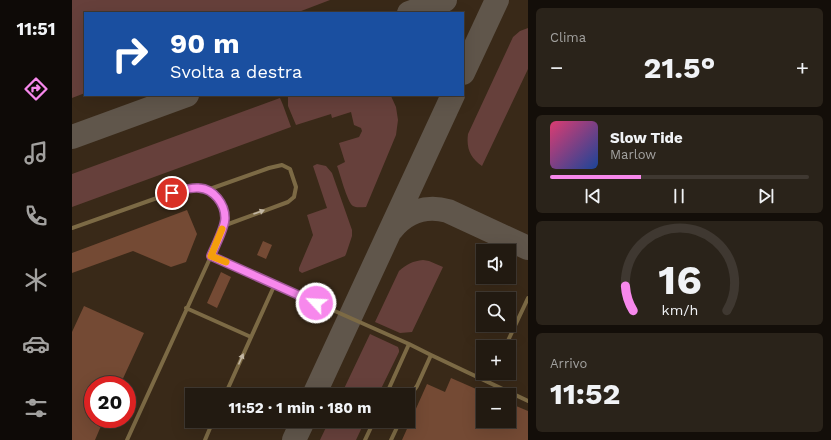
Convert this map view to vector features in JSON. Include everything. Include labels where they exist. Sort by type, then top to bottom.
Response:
[{"type":"lane","points":[[207,190],[269,168],[282,165],[290,169],[294,177],[296,187],[294,197],[288,202],[223,226]]},
{"type":"lane","points":[[72,228],[187,189],[199,188],[210,191],[222,205],[225,218],[211,256],[127,440]]},
{"type":"lane","points":[[211,256],[409,344],[431,356],[528,400]]},
{"type":"lane","points":[[228,388],[275,284]]},
{"type":"lane","points":[[508,340],[528,298]]},
{"type":"lane","points":[[186,308],[251,337]]},
{"type":"lane","points":[[389,388],[409,344]]},
{"type":"lane","points":[[415,389],[431,356]]},
{"type":"lane","points":[[205,440],[210,428]]},
{"type":"lane","points":[[365,440],[371,428]]},
{"type":"lane","points":[[391,440],[397,428]]},
{"type":"shaded area","points":[[72,0],[528,0],[528,440],[72,440]]},
{"type":"shaded area","points":[[72,0],[330,0],[299,12],[84,12],[84,93],[72,98]]},
{"type":"shaded area","points":[[528,28],[528,69],[482,166],[470,153],[468,134],[513,37],[520,31]]},
{"type":"shaded area","points":[[288,96],[391,96],[396,107],[398,120],[396,135],[366,207],[353,206],[346,193],[337,166],[345,162],[339,143],[359,137],[362,131],[361,128],[354,125],[351,112],[332,118],[331,114],[296,125],[288,106]]},
{"type":"shaded area","points":[[280,98],[291,127],[72,207],[72,174]]},
{"type":"shaded area","points":[[317,164],[326,166],[332,173],[352,230],[352,236],[345,256],[302,273],[299,271],[299,268],[313,235],[307,215],[327,208],[313,166]]},
{"type":"shaded area","points":[[423,260],[443,267],[412,332],[400,333],[375,322],[399,271],[410,263]]},
{"type":"shaded area","points":[[370,334],[398,347],[399,352],[381,388],[344,388]]},
{"type":"shaded area","points":[[326,428],[362,428],[356,440],[320,440]]},
{"type":"building","points":[[187,210],[197,234],[186,262],[171,267],[133,251],[72,273],[72,253]]},
{"type":"building","points":[[263,241],[272,245],[266,259],[257,255]]},
{"type":"building","points":[[221,272],[231,277],[217,308],[207,303]]},
{"type":"building","points":[[84,306],[144,333],[124,376],[84,376],[84,428],[100,428],[95,440],[72,440],[72,332]]},
{"type":"building","points":[[451,378],[476,389],[476,428],[516,428],[516,406],[528,411],[528,440],[402,440],[407,428],[415,428],[415,411],[427,384],[445,392]]},
{"type":"taxiway","points":[[412,12],[445,0]]},
{"type":"taxiway","points":[[464,71],[497,0]]},
{"type":"taxiway","points":[[72,137],[184,96]]},
{"type":"taxiway","points":[[317,388],[453,96]]},
{"type":"taxiway","points":[[392,229],[404,218],[417,211],[440,209],[448,211],[528,248]]},
{"type":"taxiway","points":[[294,440],[300,428]]},
{"type":"slow traffic","points":[[222,229],[211,256],[226,262]]},
{"type":"route","points":[[172,193],[187,189],[199,188],[210,191],[222,205],[225,218],[211,256],[316,303]]}]
